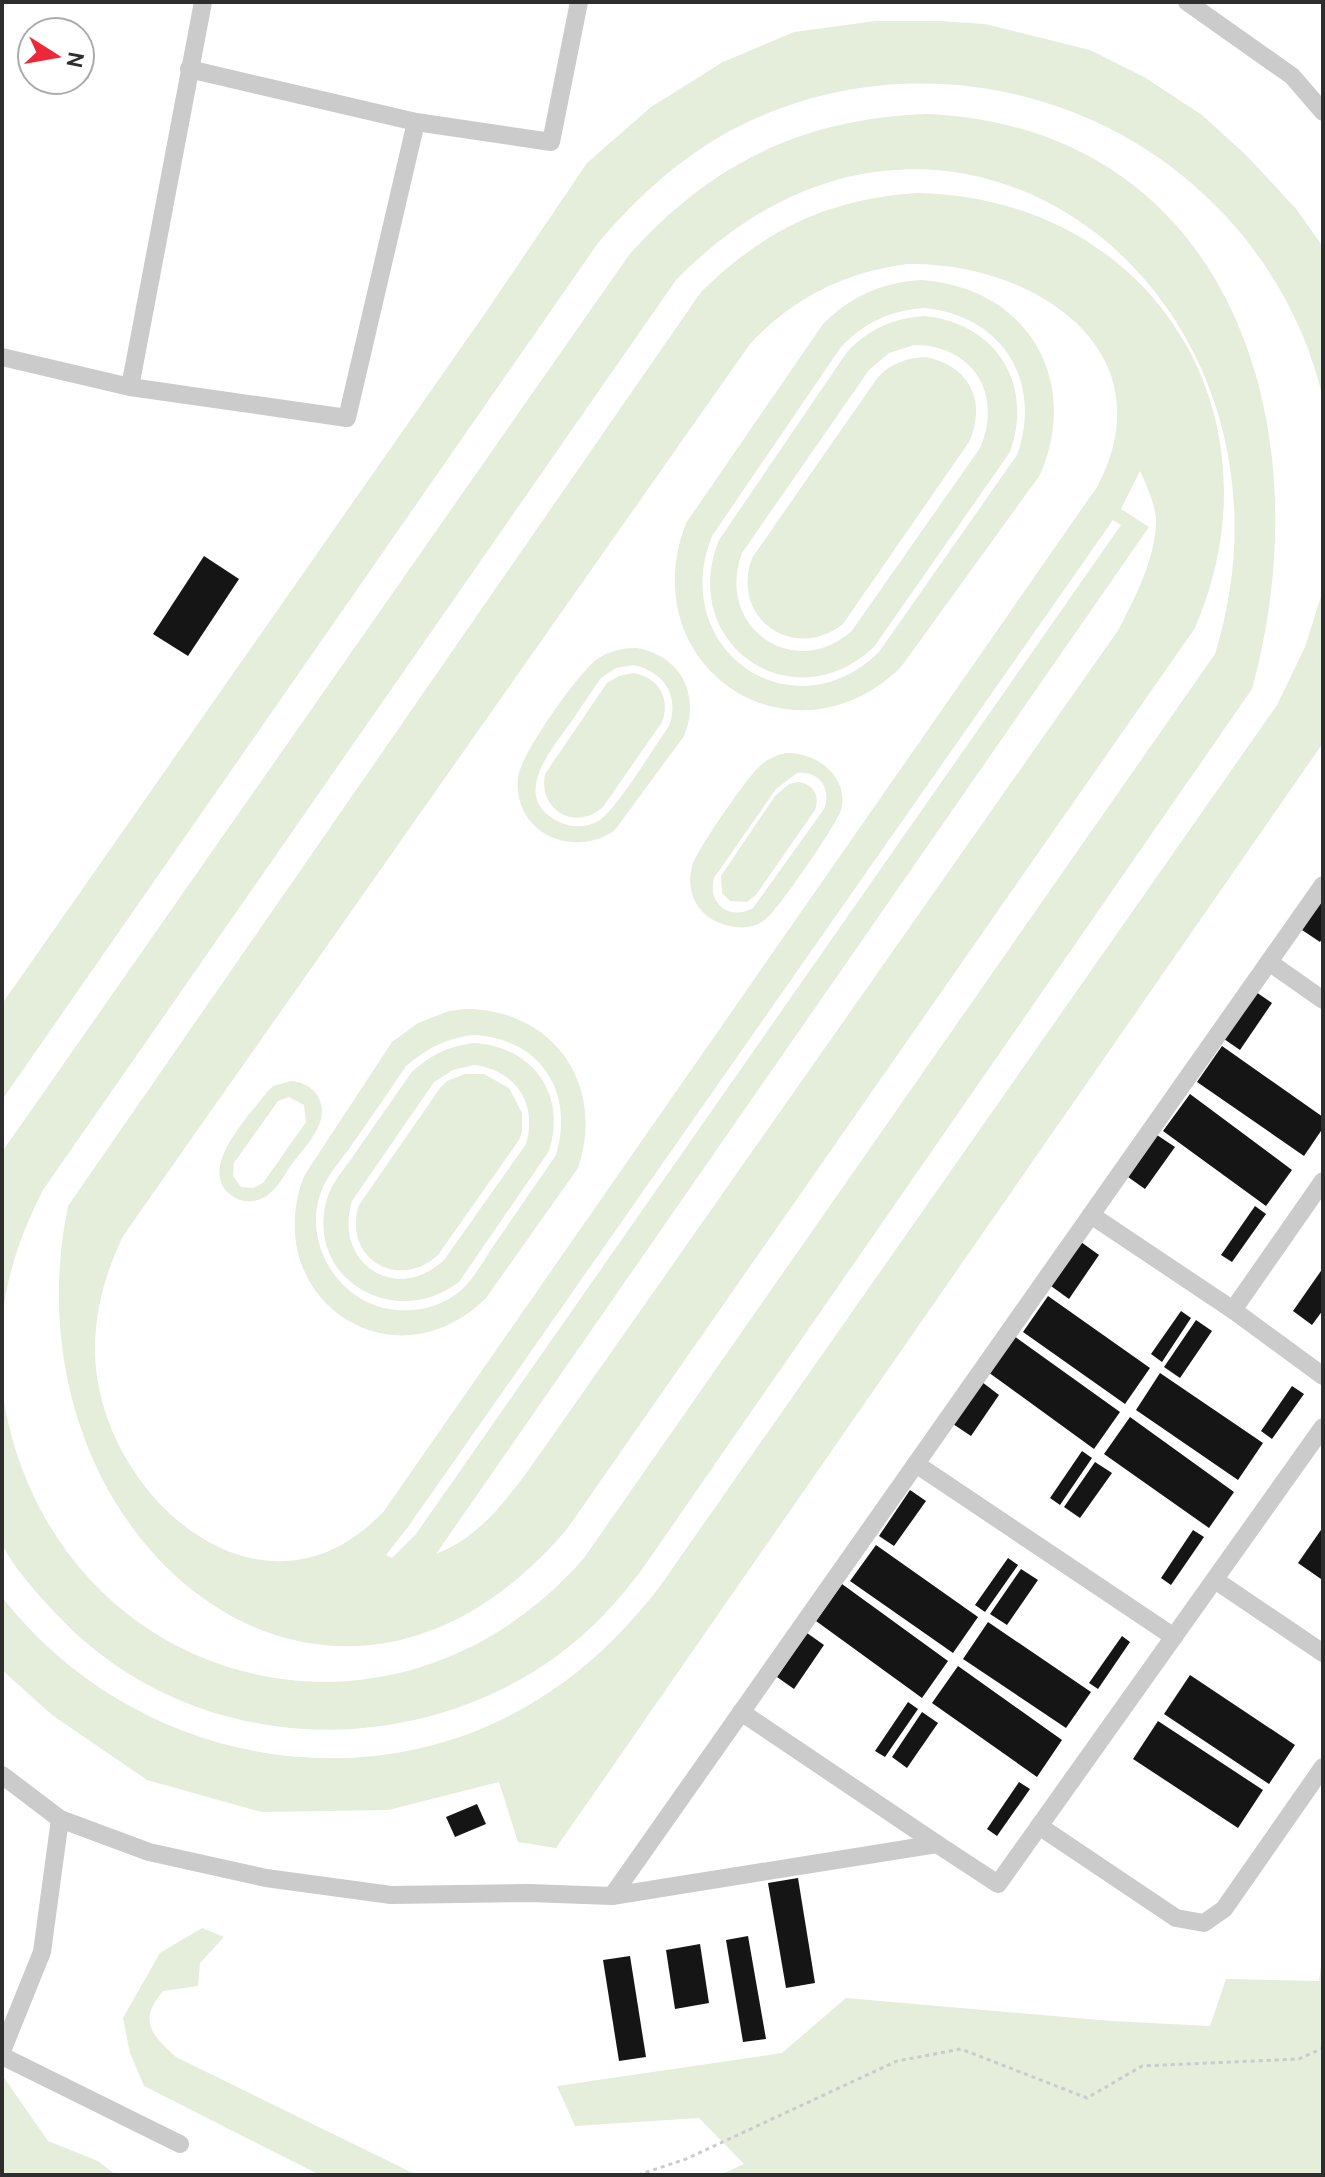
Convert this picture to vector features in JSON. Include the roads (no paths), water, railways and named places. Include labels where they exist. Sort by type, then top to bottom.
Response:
[{"type":"street","points":[[130,387],[203,2]]},
{"type":"street","points":[[189,69],[416,122],[551,142],[579,2]]},
{"type":"street","points":[[1187,2],[1292,76],[1323,112]]},
{"type":"street","points":[[2,357],[130,387],[347,418],[416,122]]},
{"type":"street","points":[[612,1896],[1323,885]]},
{"type":"street","points":[[1269,962],[1323,1000]]},
{"type":"street","points":[[1233,1310],[1323,1181]]},
{"type":"street","points":[[1091,1215],[1233,1310],[1323,1376]]},
{"type":"street","points":[[741,1712],[998,1884],[1323,1427]]},
{"type":"street","points":[[916,1464],[1174,1637]]},
{"type":"street","points":[[1215,1580],[1323,1653]]},
{"type":"street","points":[[1039,1826],[1176,1918],[1204,1923],[1224,1909],[1323,1767]]},
{"type":"street","points":[[2,1775],[60,1819],[149,1852],[266,1878],[391,1895],[529,1893],[612,1896],[937,1844]]},
{"type":"street","points":[[60,1819],[42,1952],[2,2053],[180,2144]]}]
